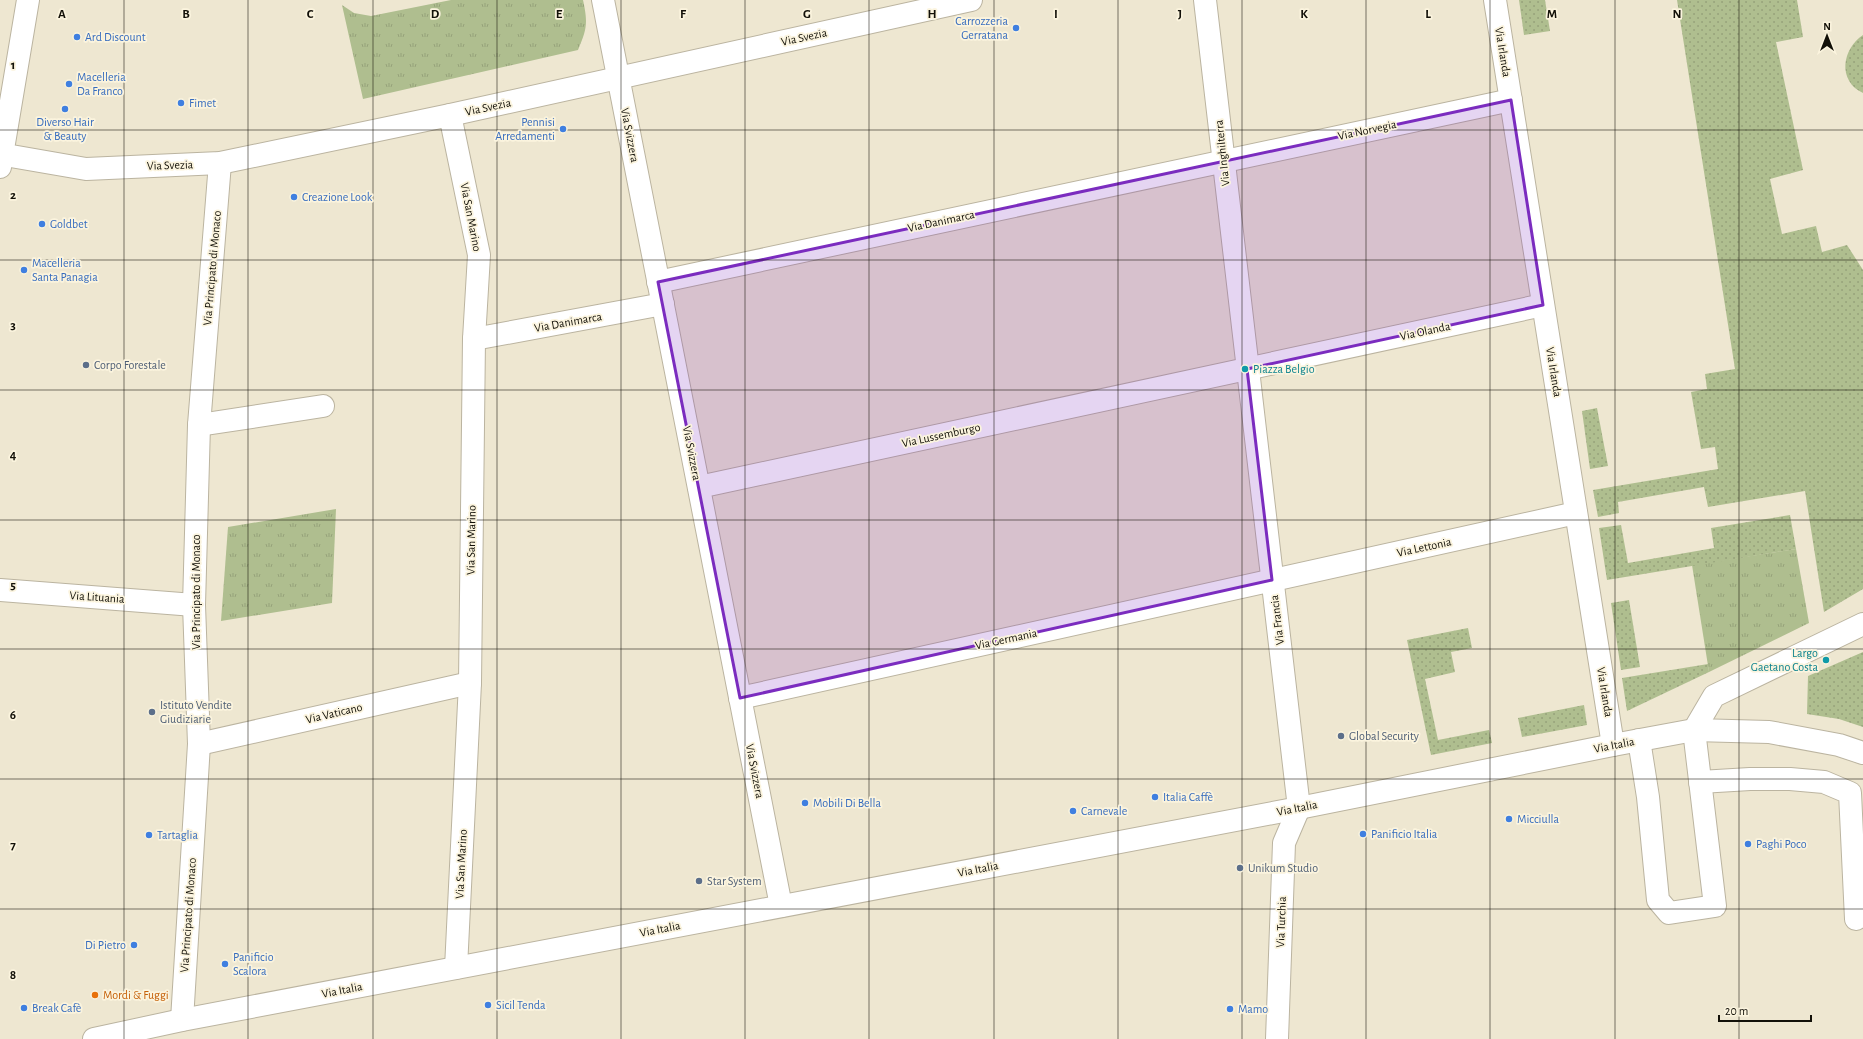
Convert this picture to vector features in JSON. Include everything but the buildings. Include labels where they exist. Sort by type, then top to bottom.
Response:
[{"type":"street","points":[[0,159],[28,0]]},
{"type":"street","name":"Via Svizzera","points":[[603,0],[781,906]]},
{"type":"street","name":"Via Svezia","points":[[0,159],[86,169],[220,163],[450,115],[971,0]]},
{"type":"street","name":"Via Inghilterra","points":[[1205,0],[1247,369]]},
{"type":"street","name":"Via Irlanda","points":[[1495,0],[1613,744]]},
{"type":"street","name":"Via Norvegia","points":[[1223,161],[1511,100]]},
{"type":"street","name":"Via San Marino","points":[[450,115],[479,255],[474,339],[470,683],[456,968]]},
{"type":"street","name":"Via Danimarca","points":[[658,282],[1223,161]]},
{"type":"street","name":"Via Principato di Monaco","points":[[182,1020],[199,744],[194,605],[199,425],[220,163]]},
{"type":"street","name":"Via Danimarca","points":[[474,339],[663,304]]},
{"type":"street","name":"Via Olanda","points":[[1247,369],[1543,305]]},
{"type":"street","name":"Via Lussemburgo","points":[[699,487],[1247,369]]},
{"type":"street","name":"Via Francia","points":[[1247,369],[1299,808]]},
{"type":"street","points":[[199,425],[323,406]]},
{"type":"street","name":"Via Lettonia","points":[[1272,580],[1576,513]]},
{"type":"street","name":"Via Germania","points":[[740,698],[1272,580]]},
{"type":"street","name":"Via Lituania","points":[[0,590],[194,605]]},
{"type":"street","points":[[1639,740],[1648,797],[1658,900],[1669,913],[1715,906],[1694,730],[1714,696],[1863,624]]},
{"type":"street","name":"Via Vaticano","points":[[199,744],[470,683]]},
{"type":"street","name":"Via Italia","points":[[94,1039],[182,1020],[1299,808],[1613,744],[1694,730],[1769,732],[1839,745],[1863,753]]},
{"type":"street","points":[[1700,782],[1750,779],[1790,779],[1824,782],[1850,793],[1856,919]]},
{"type":"street","name":"Via Turchia","points":[[1277,1039],[1284,843],[1299,808]]},
{"type":"highlighted area","points":[[1511,100],[1543,305],[1247,369],[1272,580],[740,698],[658,282]]},
{"type":"green space","points":[[451,0],[583,0],[586,15],[585,31],[578,50],[363,99],[342,5],[354,13],[371,16]]},
{"type":"green space","points":[[1519,0],[1545,0],[1550,31],[1524,35]]},
{"type":"green space","points":[[1677,0],[1797,0],[1803,37],[1776,42],[1803,170],[1770,179],[1782,234],[1816,226],[1822,252],[1847,245],[1863,270],[1863,589],[1824,612],[1805,491],[1708,507],[1704,487],[1618,502],[1619,513],[1598,517],[1593,490],[1718,469],[1715,447],[1701,449],[1691,392],[1707,389],[1705,374],[1735,369]]},
{"type":"green space","points":[[1863,35],[1863,93],[1855,88],[1849,81],[1845,65],[1850,48]]},
{"type":"green space","points":[[1597,408],[1608,466],[1590,469],[1582,411]]},
{"type":"green space","points":[[336,509],[332,603],[221,621],[228,527]]},
{"type":"green space","points":[[1790,515],[1796,549],[1607,580],[1599,528],[1621,525],[1628,563],[1714,548],[1711,528]]},
{"type":"green space","points":[[1796,549],[1809,623],[1709,672],[1692,565]]},
{"type":"green space","points":[[1629,600],[1640,667],[1621,670],[1611,603]]},
{"type":"green space","points":[[1468,628],[1472,648],[1451,652],[1455,672],[1425,679],[1438,740],[1489,730],[1492,743],[1431,755],[1407,640]]},
{"type":"green space","points":[[1863,652],[1863,727],[1839,719],[1807,714],[1808,676]]},
{"type":"green space","points":[[1708,664],[1709,672],[1627,711],[1622,678]]},
{"type":"green space","points":[[1584,705],[1587,725],[1522,737],[1518,718]]},
{"type":"place","name":"Carrozzeria Gerratana","points":[[1016,28]]},
{"type":"place","name":"Ard Discount","points":[[77,37]]},
{"type":"place","name":"Macelleria Da Franco","points":[[69,84]]},
{"type":"place","name":"Fimet","points":[[181,103]]},
{"type":"place","name":"Diverso Hair & Beauty","points":[[65,109]]},
{"type":"place","name":"Pennisi Arredamenti","points":[[563,129]]},
{"type":"place","name":"Creazione Look","points":[[294,197]]},
{"type":"place","name":"Goldbet","points":[[42,224]]},
{"type":"place","name":"Macelleria Santa Panagia","points":[[24,270]]},
{"type":"place","name":"Corpo Forestale","points":[[86,365]]},
{"type":"place","name":"Piazza Belgio","points":[[1245,369]]},
{"type":"place","name":"Largo Gaetano Costa","points":[[1826,660]]},
{"type":"place","name":"Istituto Vendite Giudiziarie","points":[[152,712]]},
{"type":"place","name":"Global Security","points":[[1341,736]]},
{"type":"place","name":"Italia Caffè","points":[[1155,797]]},
{"type":"place","name":"Mobili Di Bella","points":[[805,803]]},
{"type":"place","name":"Carnevale","points":[[1073,811]]},
{"type":"place","name":"Micciulla","points":[[1509,819]]},
{"type":"place","name":"Panificio Italia","points":[[1363,834]]},
{"type":"place","name":"Tartaglia","points":[[149,835]]},
{"type":"place","name":"Paghi Poco","points":[[1748,844]]},
{"type":"place","name":"Unikum Studio","points":[[1240,868]]},
{"type":"place","name":"Star System","points":[[699,881]]},
{"type":"place","name":"Di Pietro","points":[[134,945]]},
{"type":"place","name":"Panificio Scalora","points":[[225,964]]},
{"type":"place","name":"Mordi & Fuggi","points":[[95,995]]},
{"type":"place","name":"Sicil Tenda","points":[[488,1005]]},
{"type":"place","name":"Break Cafè","points":[[24,1008]]},
{"type":"place","name":"Mamo","points":[[1230,1009]]}]
